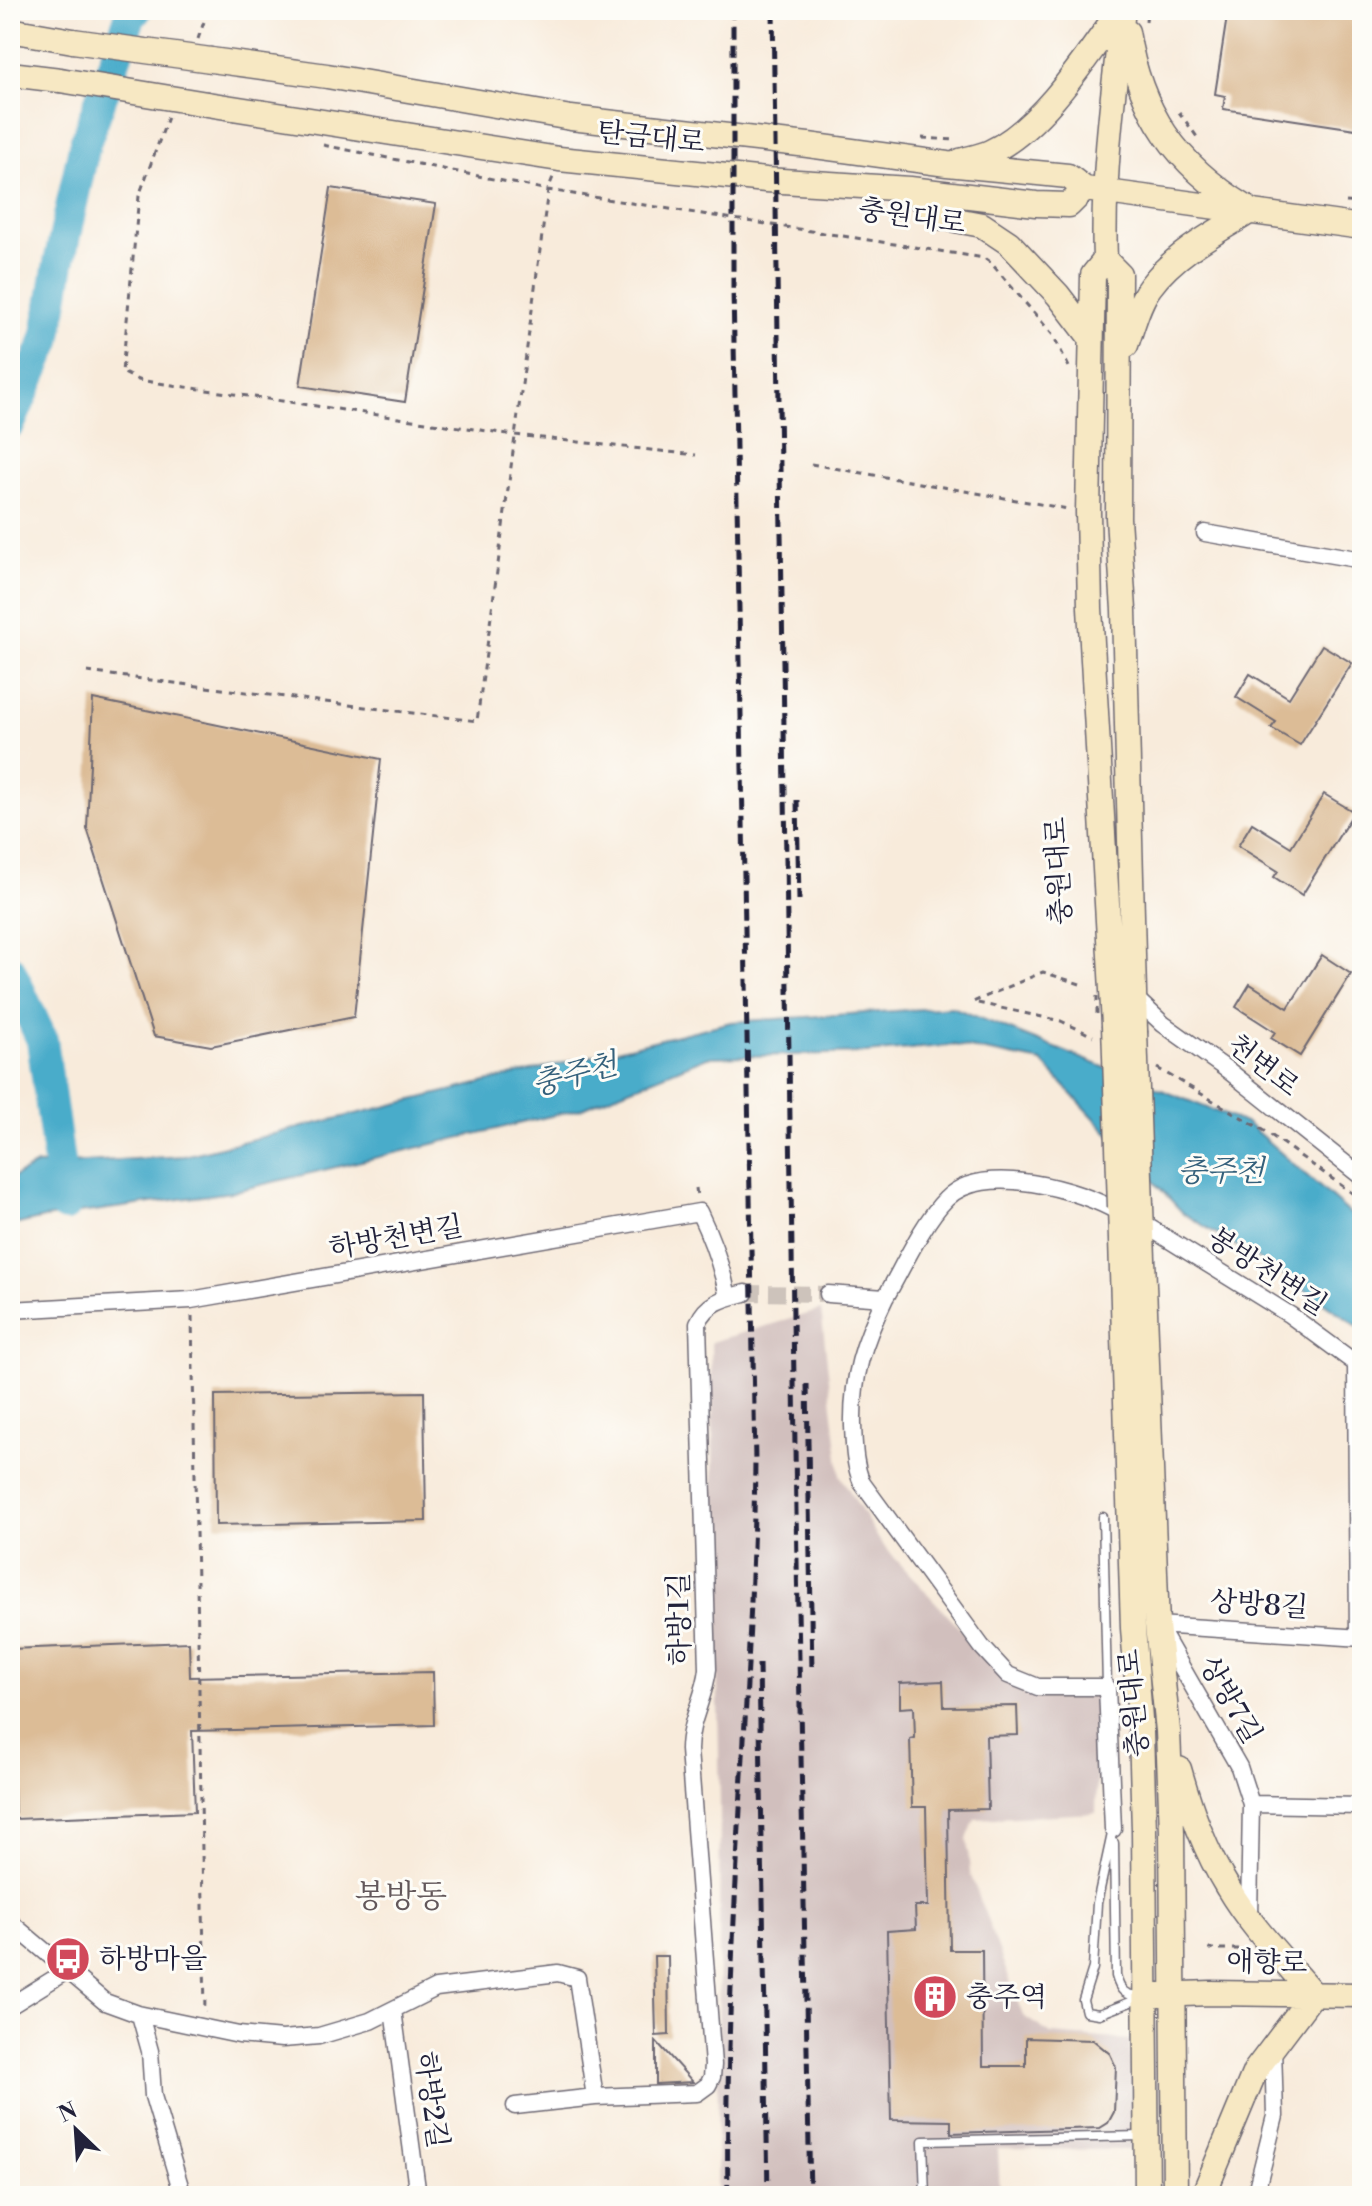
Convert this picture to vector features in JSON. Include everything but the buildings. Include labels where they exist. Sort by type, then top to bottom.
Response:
[{"type":"street","points":[[947,164],[990,152],[1034,119],[1069,82],[1122,10]]},
{"type":"street","points":[[1119,366],[1148,289],[1186,253],[1251,211],[1186,162],[1157,119],[1138,79],[1122,10]]},
{"type":"street","name":"충원대로","points":[[1122,10],[1095,190],[1105,260],[1119,274],[1118,518],[1124,610],[1132,995],[1124,1028]]},
{"type":"street","name":"탄금대로","points":[[10,30],[73,41],[203,53],[571,118],[1068,176],[1095,190],[1362,227]]},
{"type":"street","name":"탄금대로","points":[[10,74],[559,159],[766,180],[910,189],[1036,204],[1069,205],[1095,190]]},
{"type":"street","points":[[910,189],[940,217],[982,225],[1009,243],[1058,295],[1091,338]]},
{"type":"street","name":"충원대로","points":[[1105,260],[1093,275],[1088,512],[1090,608],[1124,1028]]},
{"type":"street","points":[[1205,533],[1362,560]]},
{"type":"street","name":"천변로","points":[[1132,995],[1163,1024],[1229,1071],[1362,1177]]},
{"type":"street","points":[[1113,1829],[1107,1687],[1038,1687],[1008,1675],[982,1647],[862,1483],[855,1461],[854,1379],[864,1346],[885,1298],[946,1198],[961,1188],[986,1182],[1030,1182],[1061,1187],[1131,1212],[1124,1028]]},
{"type":"street","name":"하방천변길","points":[[10,1310],[191,1300],[699,1212],[712,1238],[728,1297]]},
{"type":"street","name":"충원대로","points":[[1131,1212],[1157,1625],[1168,1731],[1175,2196]]},
{"type":"street","name":"충원대로","points":[[1131,1212],[1133,1628],[1141,1732],[1147,2196]]},
{"type":"street","name":"봉방천변길","points":[[1131,1212],[1290,1315],[1359,1366]]},
{"type":"street","name":"하방1길","points":[[595,2097],[697,2093],[708,2085],[712,2077],[689,1741],[694,1717],[706,1687],[708,1669],[698,1323],[710,1307],[728,1297],[745,1293]]},
{"type":"street","points":[[828,1294],[885,1298]]},
{"type":"street","name":"상방8길","points":[[1157,1625],[1360,1638],[1359,1366]]},
{"type":"street","name":"상방7길","points":[[1157,1625],[1239,1767],[1251,1804],[1249,1917]]},
{"type":"street","points":[[1168,1731],[1193,1818],[1228,1889],[1313,1994],[1255,2071],[1203,2196]]},
{"type":"street","points":[[1251,1804],[1362,1806]]},
{"type":"street","points":[[10,1922],[105,2002],[140,2015],[239,2035],[282,2039],[319,2036],[370,2021],[436,1988],[558,1973],[577,1978],[595,2097],[515,2106]]},
{"type":"street","points":[[10,2006],[68,1970]]},
{"type":"street","name":"애향로","points":[[1146,1996],[1362,1995]]},
{"type":"street","name":"하방2길","points":[[393,2010],[418,2196]]},
{"type":"street","points":[[140,2015],[150,2051],[153,2096],[183,2196]]},
{"type":"street","points":[[1255,2196],[1275,2116],[1273,2047]]},
{"type":"lane","points":[[1103,1517],[1107,1687]]},
{"type":"lane","points":[[1113,1829],[1116,1976],[1123,1993],[1146,1996]]},
{"type":"lane","points":[[1113,1829],[1097,1903],[1096,1954],[1083,2007],[1086,2012],[1099,2014],[1146,1996]]},
{"type":"lane","points":[[925,2196],[923,2141],[1147,2136]]},
{"type":"path","points":[[1146,30],[1147,10]]},
{"type":"path","points":[[203,53],[206,16]]},
{"type":"path","points":[[172,106],[139,196],[122,372],[138,380],[515,435],[696,455]]},
{"type":"path","points":[[1175,106],[1200,141]]},
{"type":"path","name":"충원대로","points":[[322,145],[548,190],[984,258],[1053,335],[1071,371]]},
{"type":"path","points":[[87,672],[477,721],[548,190],[559,159]]},
{"type":"path","points":[[1347,202],[1362,203]]},
{"type":"path","points":[[811,464],[1088,512]]},
{"type":"path","points":[[191,1300],[195,1355],[205,2028]]},
{"type":"path","points":[[1208,1949],[1249,1949]]},
{"type":"shaded area","points":[[821,1310],[840,1475],[881,1543],[1010,1683],[1099,1685],[1096,1813],[975,1819],[967,1839],[970,1873],[1023,2016],[1051,2034],[1130,2040],[1132,2150],[998,2149],[1000,2196],[717,2196],[720,1807],[711,1342]]},
{"type":"water","name":"충주천","points":[[952,1007],[1248,1124],[1362,1224],[1362,1329],[1279,1272],[1183,1213],[1042,1062],[954,1045],[866,1053],[707,1057],[580,1109],[231,1192],[44,1218],[10,1226],[10,1179],[36,1165],[184,1156],[731,1022]]},
{"type":"waterway","points":[[10,423],[46,341],[85,143],[130,17],[136,10]]},
{"type":"waterway","points":[[10,970],[42,1040],[65,1206]]},
{"type":"tunnel","points":[[745,1293],[828,1294]]},
{"type":"railway","points":[[728,2196],[730,2012],[755,1462],[733,289],[733,10]]},
{"type":"railway","points":[[773,10],[796,1512],[810,2196]]},
{"type":"railway","points":[[797,800],[799,900]]},
{"type":"railway","points":[[807,1384],[812,1672]]},
{"type":"railway","points":[[759,1664],[768,2196]]},
{"type":"place","name":"하방마을","points":[[68,1959]]},
{"type":"place","name":"충주역","points":[[935,1997]]},
{"type":"district","name":"봉방동","points":[[401,1897]]}]
